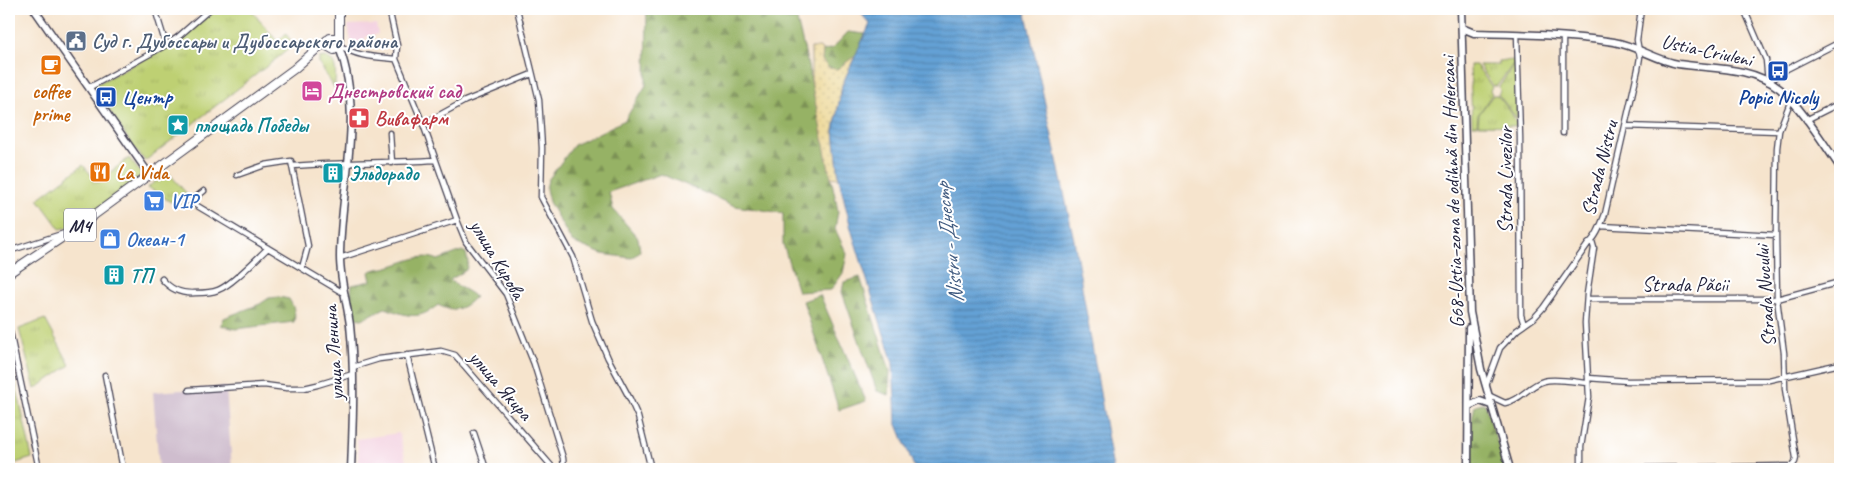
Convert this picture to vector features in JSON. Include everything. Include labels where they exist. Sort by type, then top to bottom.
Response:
[{"type":"highway","points":[[336,46],[339,28],[339,9]]},
{"type":"highway","name":"M4","points":[[9,272],[75,229],[294,69],[339,28]]},
{"type":"highway","points":[[336,38],[336,46],[327,46],[329,39],[336,38]]},
{"type":"highway","points":[[317,49],[336,46]]},
{"type":"main road","points":[[34,9],[149,174]]},
{"type":"main road","points":[[1461,9],[1462,28]]},
{"type":"main road","name":"Ustia-Criuleni","points":[[1462,28],[1474,33],[1517,34],[1616,42],[1664,60],[1740,70],[1780,89],[1839,163]]},
{"type":"main road","name":"G68-Ustia–zona de odihnă din Holercani","points":[[1462,28],[1470,312],[1488,395],[1510,469]]},
{"type":"main road","points":[[336,46],[343,58],[349,78],[351,111],[340,258],[345,294]]},
{"type":"main road","name":"улица Ленина","points":[[345,294],[350,326],[353,371],[351,469]]},
{"type":"main road","points":[[1468,469],[1470,312]]},
{"type":"main road","points":[[1469,406],[1480,401],[1491,404]]},
{"type":"street","points":[[155,9],[166,45]]},
{"type":"street","points":[[88,86],[92,86],[166,45],[210,9]]},
{"type":"street","name":"улица Кирова","points":[[389,9],[397,44],[396,59],[457,220],[466,242],[506,294],[534,364],[563,458],[564,469]]},
{"type":"street","points":[[517,9],[539,100],[542,148],[541,197],[572,257],[592,321],[608,358],[638,417],[651,469]]},
{"type":"street","name":"Strada Nistru","points":[[1486,387],[1500,348],[1543,308],[1592,241],[1605,214],[1638,69],[1641,9]]},
{"type":"street","points":[[1744,9],[1766,60],[1768,82]]},
{"type":"street","name":"Strada Livezilor","points":[[1517,34],[1520,137],[1521,315],[1524,325]]},
{"type":"street","points":[[1562,37],[1563,133]]},
{"type":"street","points":[[1768,82],[1785,70],[1840,42]]},
{"type":"street","points":[[336,46],[368,57],[396,59]]},
{"type":"street","points":[[422,124],[465,101],[532,74]]},
{"type":"street","name":"Strada Nucului","points":[[1588,381],[1589,397],[1581,465],[1587,469],[1792,466],[1795,462],[1777,299],[1776,235],[1777,148],[1779,131],[1790,100]]},
{"type":"street","points":[[1806,120],[1840,104]]},
{"type":"street","points":[[1625,126],[1779,131]]},
{"type":"street","points":[[390,133],[392,163]]},
{"type":"street","points":[[293,166],[348,162],[392,163],[435,160]]},
{"type":"street","points":[[237,175],[265,165],[292,161],[308,246],[302,268]]},
{"type":"street","points":[[194,204],[195,198],[204,191]]},
{"type":"street","name":"улица Ленина","points":[[184,198],[345,294]]},
{"type":"street","points":[[340,258],[457,220]]},
{"type":"street","points":[[1600,226],[1776,235]]},
{"type":"street","points":[[9,251],[75,229]]},
{"type":"street","points":[[1588,381],[1585,324],[1594,248],[1592,241]]},
{"type":"street","points":[[162,279],[169,287],[179,292],[207,293],[219,290],[268,248]]},
{"type":"street","name":"Strada Păcii","points":[[1587,299],[1777,299],[1840,282]]},
{"type":"street","points":[[9,328],[39,469]]},
{"type":"street","name":"улица Якира","points":[[188,390],[264,385],[304,388],[318,385],[379,359],[441,350],[455,355],[554,469]]},
{"type":"street","points":[[407,355],[435,469]]},
{"type":"street","points":[[1488,395],[1505,403],[1521,396],[1533,386],[1543,381],[1769,380],[1840,364]]},
{"type":"street","points":[[105,375],[123,469]]},
{"type":"street","points":[[474,433],[486,469]]},
{"type":"shaded area","points":[[376,24],[378,34],[365,37],[367,45],[352,48],[348,25]]},
{"type":"shaded area","points":[[226,387],[232,469],[159,469],[153,392]]},
{"type":"shaded area","points":[[399,433],[408,469],[360,469],[357,439]]},
{"type":"green space","points":[[215,9],[250,9],[277,41],[286,34],[294,45],[145,161],[132,145],[93,86],[157,52],[191,30]]},
{"type":"green space","points":[[647,9],[794,9],[805,52],[838,211],[835,229],[847,254],[843,273],[831,290],[798,292],[783,244],[783,213],[735,206],[661,174],[609,192],[613,209],[638,238],[640,251],[632,258],[602,254],[572,242],[549,202],[546,189],[548,180],[574,145],[625,120],[646,85]]},
{"type":"green space","points":[[848,32],[865,34],[855,56],[837,69],[829,68],[822,60],[823,51],[833,48]]},
{"type":"green space","points":[[325,57],[334,66],[336,75],[335,89],[319,63],[319,58]]},
{"type":"green space","points":[[1516,60],[1497,86],[1493,86],[1479,65],[1499,65],[1499,61]]},
{"type":"green space","points":[[1516,61],[1517,119],[1498,94],[1500,91],[1499,87]]},
{"type":"green space","points":[[1470,65],[1476,65],[1492,87],[1490,90],[1492,94],[1478,115],[1477,125],[1472,125]]},
{"type":"green space","points":[[1493,95],[1497,95],[1505,105],[1517,126],[1478,125],[1479,114]]},
{"type":"green space","points":[[129,158],[142,175],[74,226],[60,229],[38,199],[83,165],[97,182]]},
{"type":"green space","points":[[168,172],[187,194],[177,206],[148,187]]},
{"type":"green space","points":[[462,251],[466,253],[468,262],[466,270],[450,280],[475,297],[467,304],[453,309],[438,305],[425,313],[413,316],[385,308],[362,319],[354,318],[350,299],[352,285],[371,281],[369,272],[413,259],[426,257],[438,260]]},
{"type":"green space","points":[[860,277],[890,371],[889,395],[877,391],[842,292],[844,282]]},
{"type":"green space","points":[[820,295],[866,401],[839,410],[803,301]]},
{"type":"green space","points":[[269,298],[289,299],[294,310],[294,322],[235,329],[221,325],[224,318],[260,304]]},
{"type":"green space","points":[[45,319],[70,365],[35,389],[19,329]]},
{"type":"green space","points":[[9,352],[32,458],[9,465]]},
{"type":"green space","points":[[1485,404],[1506,469],[1472,469],[1472,420],[1475,405]]},
{"type":"sand","points":[[811,48],[821,48],[823,51],[822,60],[829,68],[837,69],[855,56],[842,85],[834,131],[839,178],[831,177],[829,170],[811,81]]},
{"type":"water","name":"Nistru - Днестр","points":[[857,9],[1025,9],[1074,240],[1113,469],[915,469],[896,422],[893,363],[851,229],[839,178],[834,131],[842,85],[870,24]]},
{"type":"place","name":"Суд г. Дубоссары и Дубоссарского района","points":[[76,41]]},
{"type":"place","name":"coffee prime","points":[[51,65]]},
{"type":"place","name":"Popic Nicoly","points":[[1778,71]]},
{"type":"place","name":"Днестровский сад","points":[[312,91]]},
{"type":"place","name":"Центр","points":[[106,97]]},
{"type":"place","name":"Вивафарм","points":[[359,118]]},
{"type":"place","name":"площадь Победы","points":[[178,125]]},
{"type":"place","name":"La Vida","points":[[100,172]]},
{"type":"place","name":"Эльдорадо","points":[[333,173]]},
{"type":"place","name":"VIP","points":[[154,201]]},
{"type":"place","name":"Океан-1","points":[[110,239]]},
{"type":"place","name":"ТП","points":[[114,275]]}]
